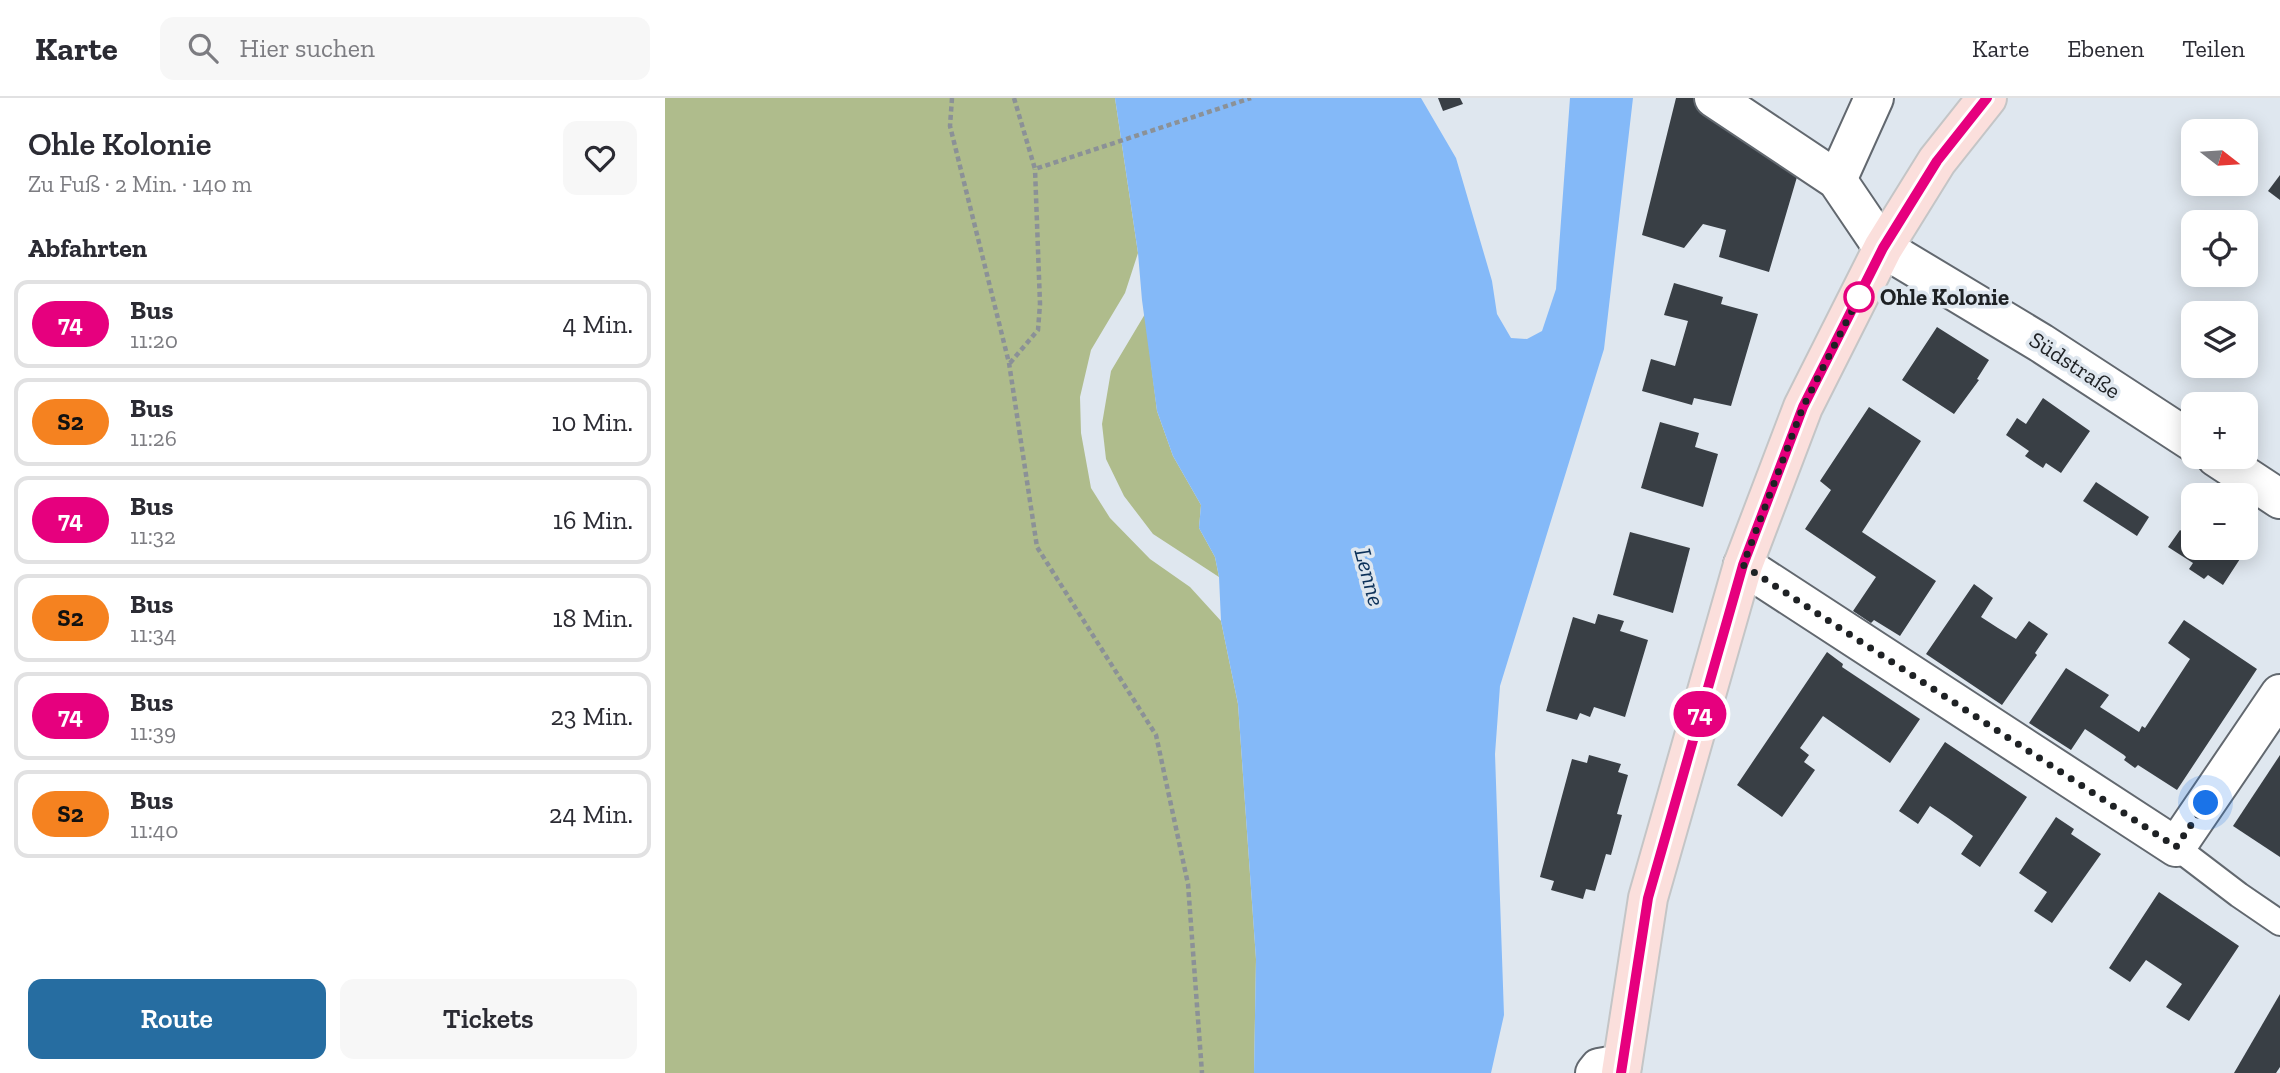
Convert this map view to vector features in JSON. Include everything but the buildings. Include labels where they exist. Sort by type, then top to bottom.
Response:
[{"type":"main road","points":[[1620,1071],[1648,898],[1743,565],[1803,407],[1883,248],[1937,161],[1987,98]]},
{"type":"street","points":[[1714,98],[1837,180],[1883,248]]},
{"type":"street","points":[[1837,180],[1874,98]]},
{"type":"street","name":"Südstraße","points":[[1883,248],[2041,342],[2181,434]]},
{"type":"street","points":[[2234,469],[2280,499]]},
{"type":"street","points":[[1743,565],[2176,847],[2280,694]]},
{"type":"lane","points":[[2176,847],[2280,923]]},
{"type":"path","points":[[952,98],[950,126],[1009,363],[1037,547],[1156,735],[1188,884],[1202,1073]]},
{"type":"path","points":[[1009,363],[1038,330],[1040,304],[1035,169],[1014,98]]},
{"type":"path","points":[[1035,169],[1251,98]]},
{"type":"green space","points":[[665,98],[1115,98],[1138,253],[1125,293],[1091,350],[1080,397],[1081,433],[1091,488],[1110,518],[1150,559],[1190,587],[1221,621],[1238,704],[1256,959],[1254,1073],[665,1073]]},
{"type":"green space","points":[[1145,314],[1157,411],[1173,456],[1201,505],[1199,528],[1215,557],[1219,577],[1153,534],[1124,496],[1106,459],[1102,424],[1111,371]]},
{"type":"water","name":"Lenne","points":[[1115,98],[1421,98],[1456,158],[1492,281],[1497,314],[1511,338],[1527,339],[1542,331],[1556,289],[1570,98],[1633,98],[1604,349],[1500,686],[1495,754],[1504,1015],[1491,1073],[1254,1073],[1256,959],[1238,704],[1221,621],[1219,577],[1215,557],[1199,528],[1201,505],[1173,456],[1157,411],[1138,253]]},
{"type":"bus line","name":"74","points":[[1621,1073],[1648,898],[1743,565],[1803,407],[1883,248],[1937,161],[1987,98]]},
{"type":"place","name":"Ohle Kolonie","points":[[1859,297]]},
{"type":"route","points":[[1859,297],[1861,293],[1803,407],[1743,565],[2176,847],[2206,803]]}]
